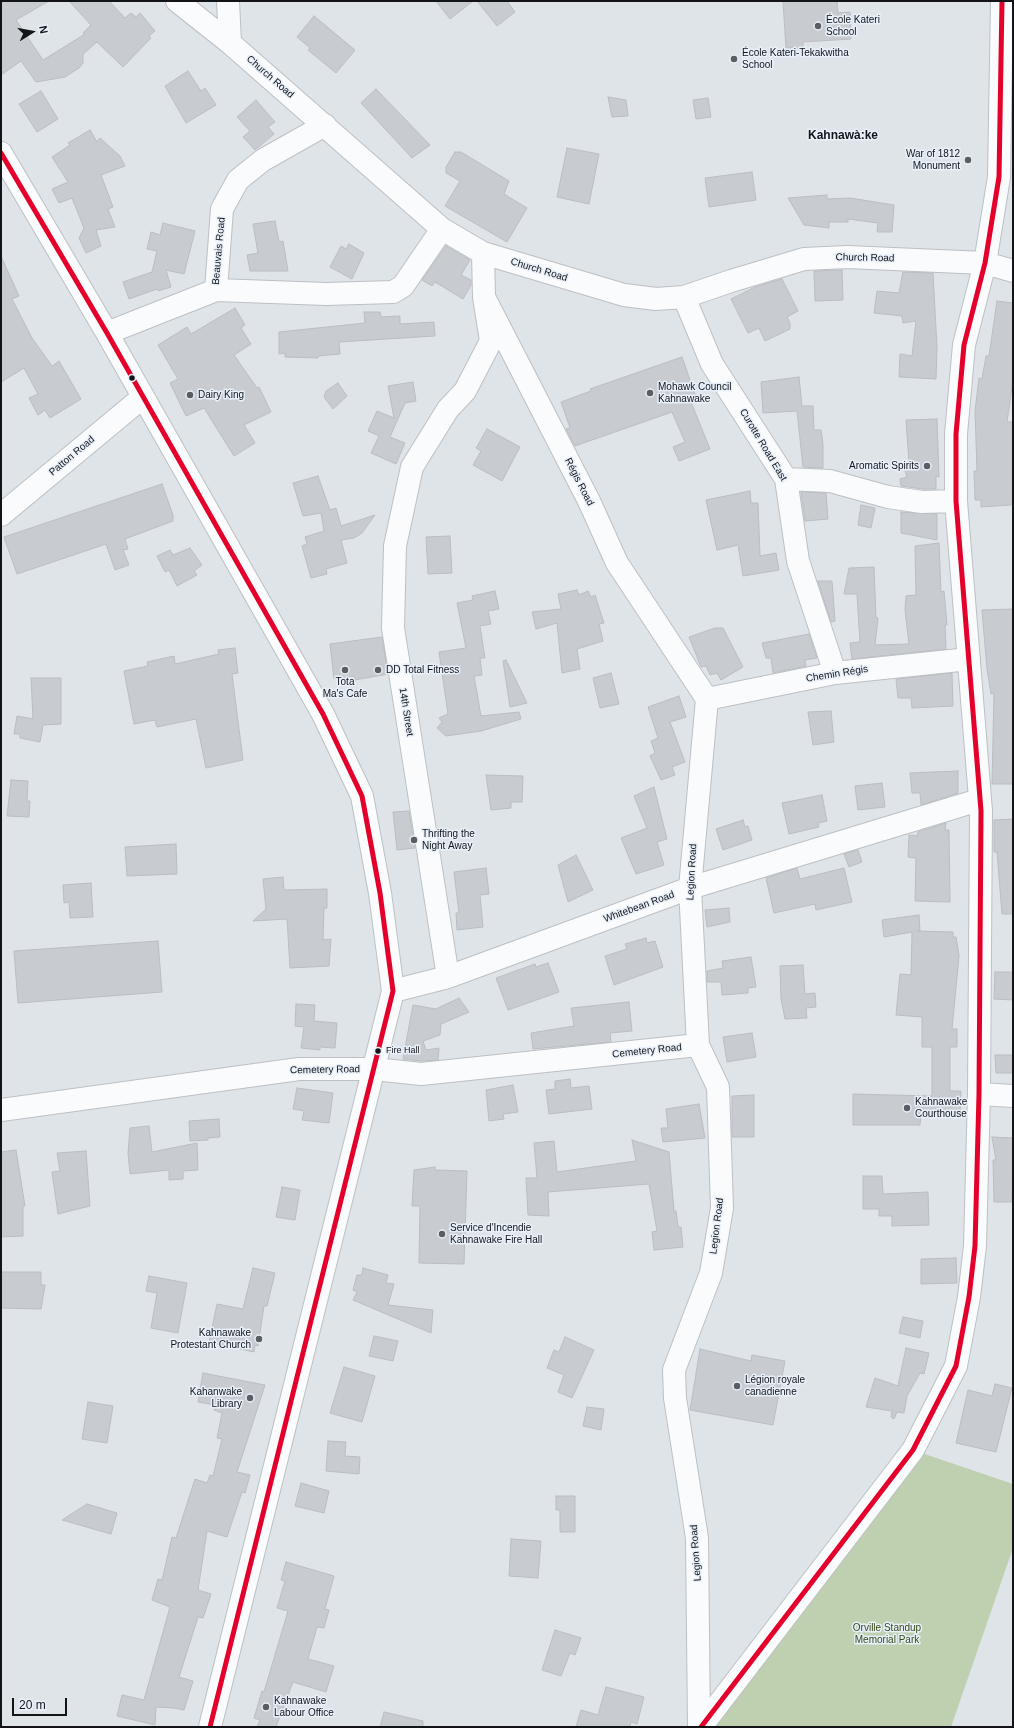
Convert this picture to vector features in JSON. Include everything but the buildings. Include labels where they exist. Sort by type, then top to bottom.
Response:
[{"type":"street","name":"Church Road","points":[[177,1],[230,43],[442,229],[483,253],[624,295],[656,299],[684,297],[804,259],[847,257],[985,263],[1013,271]]},
{"type":"street","points":[[228,1],[230,43]]},
{"type":"street","points":[[700,1727],[913,1450],[956,1366],[970,1297],[975,1246],[979,1094],[981,811],[956,501],[956,434],[964,345],[985,263],[999,177],[1002,1]]},
{"type":"street","name":"Beauvais Road","points":[[107,333],[216,290],[222,209],[238,180],[263,160],[325,125]]},
{"type":"street","points":[[1,153],[107,333],[323,714],[362,796],[380,894],[392,991],[214,1726]]},
{"type":"street","points":[[216,290],[326,294],[392,292],[403,286],[442,229]]},
{"type":"street","name":"Régis Road","points":[[483,253],[484,297],[589,501],[617,564],[707,699]]},
{"type":"street","name":"14th Street","points":[[448,977],[393,628],[395,546],[412,467],[448,409],[465,390],[492,341],[484,297]]},
{"type":"street","name":"Curotte Road East","points":[[684,297],[712,364],[786,479],[798,561],[835,673]]},
{"type":"street","name":"Patton Road","points":[[1,515],[143,398]]},
{"type":"street","points":[[786,479],[830,481],[888,497],[922,502],[956,501]]},
{"type":"street","name":"Chemin Régis","points":[[707,699],[835,673],[969,659]]},
{"type":"street","name":"Legion Road","points":[[700,1727],[697,1538],[675,1398],[674,1370],[711,1273],[722,1208],[718,1087],[698,1045],[690,888],[707,699]]},
{"type":"street","name":"Whitebean Road","points":[[392,991],[448,977],[690,888],[979,800]]},
{"type":"street","name":"Cemetery Road","points":[[1,1110],[299,1069],[374,1069],[421,1074],[698,1045]]},
{"type":"street","points":[[979,1094],[1013,1096]]},
{"type":"green space","name":"Orville Standup Memorial Park","points":[[913,1450],[1013,1484],[1013,1548],[951,1727],[701,1727]]},
{"type":"transit line","points":[[701,1727],[913,1450],[956,1366],[969,1297],[975,1246],[979,1094],[981,811],[956,501],[956,434],[964,345],[985,263],[999,177],[1002,1]]},
{"type":"transit line","points":[[1,153],[107,333],[323,714],[362,796],[380,893],[393,991],[210,1727]]},
{"type":"place","name":"École Kateri School","points":[[818,26]]},
{"type":"place","name":"École Kateri-Tekakwitha School","points":[[734,59]]},
{"type":"place","name":"War of 1812 Monument","points":[[968,160]]},
{"type":"place","name":"Mohawk Council Kahnawake","points":[[650,393]]},
{"type":"place","name":"Dairy King","points":[[190,395]]},
{"type":"place","name":"Aromatic Spirits","points":[[927,466]]},
{"type":"place","name":"Tota Ma's Cafe","points":[[345,670]]},
{"type":"place","name":"DD Total Fitness","points":[[378,670]]},
{"type":"place","name":"Thrifting the Night Away","points":[[414,840]]},
{"type":"place","name":"Fire Hall","points":[[378,1051]]},
{"type":"place","name":"Kahnawake Courthouse","points":[[907,1108]]},
{"type":"place","name":"Service d'Incendie Kahnawake Fire Hall","points":[[442,1234]]},
{"type":"place","name":"Kahnawake Protestant Church","points":[[259,1339]]},
{"type":"place","name":"Légion royale canadienne","points":[[737,1386]]},
{"type":"place","name":"Kahanwake Library","points":[[250,1398]]},
{"type":"place","name":"Kahnawake Labour Office","points":[[266,1707]]},
{"type":"district","name":"Kahnawà:ke","points":[[843,136]]}]
